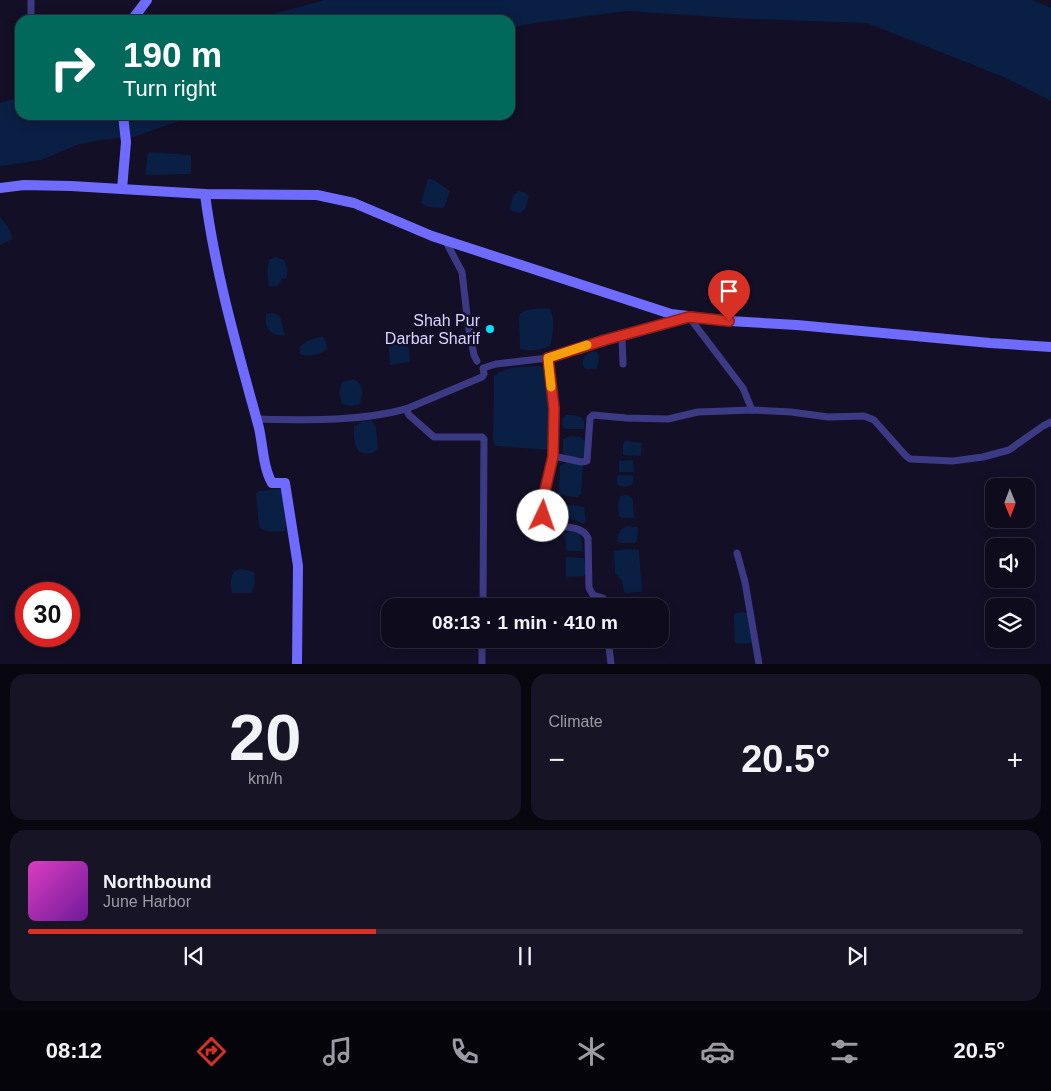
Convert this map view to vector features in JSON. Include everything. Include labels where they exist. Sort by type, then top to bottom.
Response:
[{"type":"main road","points":[[136,15],[148,0]]},
{"type":"main road","points":[[122,189],[126,142],[124,120]]},
{"type":"main road","points":[[0,188],[34,185],[205,194],[317,195],[354,203],[445,240],[653,309],[689,317],[1051,347]]},
{"type":"main road","points":[[205,194],[208,222],[220,277],[256,419],[268,476],[272,483],[285,483],[298,566],[297,664]]},
{"type":"street","points":[[31,0],[31,15]]},
{"type":"street","points":[[445,240],[462,272],[468,324],[477,361]]},
{"type":"street","points":[[256,419],[316,420],[367,416],[406,408],[482,378],[484,374],[483,368],[496,364],[548,358],[689,317],[743,388],[752,410]]},
{"type":"street","points":[[622,336],[623,364]]},
{"type":"street","points":[[548,358],[554,408],[553,456],[544,495],[543,516],[546,522],[553,525],[582,530],[586,534],[588,538],[589,588],[593,595],[603,598]]},
{"type":"street","points":[[406,408],[409,415],[434,437],[480,436],[484,439],[483,598]]},
{"type":"street","points":[[553,456],[582,462],[587,461],[590,418],[593,415],[668,420],[698,412],[752,410],[791,412],[828,417],[870,418],[874,420],[906,456],[910,458],[953,461],[983,457],[1009,450],[1051,422]]},
{"type":"street","points":[[737,553],[745,582],[760,664]]},
{"type":"street","points":[[482,648],[482,664]]},
{"type":"street","points":[[609,648],[612,664]]},
{"type":"water","points":[[325,0],[1032,0],[1051,8],[1051,101],[1006,78],[867,23],[730,18],[627,11],[515,27],[515,15],[269,15]]},
{"type":"water","points":[[15,98],[15,120],[182,120],[133,137],[100,140],[77,145],[41,160],[0,166],[0,103]]},
{"type":"water","points":[[148,152],[191,155],[191,174],[145,175]]},
{"type":"water","points":[[428,179],[434,180],[450,191],[444,208],[429,207],[421,203]]},
{"type":"water","points":[[518,191],[524,192],[529,196],[525,209],[521,213],[511,211],[510,209],[513,196]]},
{"type":"water","points":[[0,217],[10,230],[12,239],[0,245]]},
{"type":"water","points":[[275,257],[284,260],[287,268],[287,279],[282,278],[278,286],[269,286],[269,260]]},
{"type":"water","points":[[541,308],[550,309],[552,313],[553,328],[550,346],[535,350],[520,349],[520,313]]},
{"type":"water","points":[[273,313],[280,316],[285,336],[272,333],[267,328],[266,314]]},
{"type":"water","points":[[393,334],[406,336],[410,362],[390,365],[388,337]]},
{"type":"water","points":[[322,336],[326,342],[327,349],[314,355],[300,354],[300,346],[307,341]]},
{"type":"water","points":[[594,351],[598,353],[599,357],[597,369],[585,369],[583,366],[584,358]]},
{"type":"water","points":[[539,366],[546,370],[550,414],[548,415],[548,428],[551,432],[551,450],[495,446],[493,439],[494,376],[504,370]]},
{"type":"water","points":[[354,379],[360,385],[362,391],[359,405],[350,406],[342,404],[339,393],[342,382]]},
{"type":"water","points":[[567,415],[582,418],[584,429],[566,429],[562,425],[563,417]]},
{"type":"water","points":[[371,420],[376,428],[378,450],[365,454],[356,445],[354,427],[363,421]]},
{"type":"water","points":[[570,436],[580,437],[585,441],[584,458],[570,457],[563,453],[563,439]]},
{"type":"water","points":[[625,441],[642,443],[641,456],[623,455],[623,444]]},
{"type":"water","points":[[633,460],[634,472],[619,472],[619,461]]},
{"type":"water","points":[[566,463],[576,463],[583,466],[581,494],[578,497],[559,495],[560,466]]},
{"type":"water","points":[[619,475],[634,476],[632,485],[625,487],[617,485],[617,477]]},
{"type":"water","points":[[282,489],[285,505],[285,531],[268,531],[259,527],[256,493],[259,491]]},
{"type":"water","points":[[627,495],[633,501],[634,518],[622,518],[619,516],[618,505],[620,496]]},
{"type":"water","points":[[560,503],[584,507],[586,521],[584,524],[575,520],[552,518],[553,506]]},
{"type":"water","points":[[629,526],[637,527],[637,541],[635,543],[618,543],[617,538],[620,531]]},
{"type":"water","points":[[569,531],[580,533],[583,551],[567,551],[565,533]]},
{"type":"water","points":[[639,550],[642,592],[624,592],[622,581],[615,573],[614,551]]},
{"type":"water","points":[[566,557],[584,558],[586,573],[584,576],[566,576]]},
{"type":"water","points":[[242,569],[254,572],[255,582],[252,593],[232,593],[231,582],[234,571]]},
{"type":"water","points":[[735,613],[747,613],[752,643],[737,644],[735,642],[734,616]]},
{"type":"slow traffic","points":[[551,387],[548,358],[587,345]]},
{"type":"place","name":"Shah Pur Darbar Sharif","points":[[490,329]]},
{"type":"route","points":[[543,516],[542,504],[553,456],[554,408],[548,358],[689,317],[729,321]]}]
